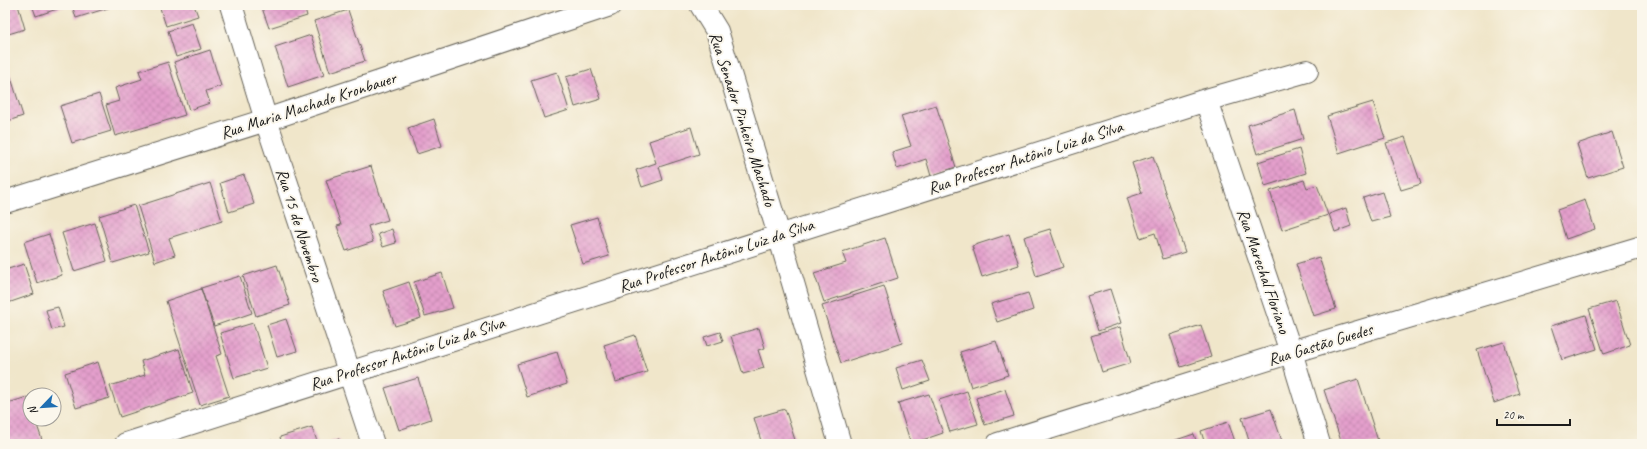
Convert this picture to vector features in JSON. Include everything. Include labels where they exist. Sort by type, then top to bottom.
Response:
[{"type":"street","name":"Rua 15 de Novembro","points":[[231,5],[266,120],[373,444]]},
{"type":"street","name":"Rua Maria Machado Kronbauer","points":[[5,202],[266,120],[610,5]]},
{"type":"street","name":"Rua Senador Pinheiro Machado","points":[[701,5],[717,32],[779,235],[840,444]]},
{"type":"street","name":"Rua Professor Antônio Luiz da Silva","points":[[126,444],[348,372],[1206,100],[1307,71]]},
{"type":"street","name":"Rua Marechal Floriano","points":[[1206,100],[1291,352],[1319,444]]},
{"type":"street","name":"Rua Gastão Guedes","points":[[998,444],[1291,352],[1642,247]]},
{"type":"building","points":[[5,5],[18,5],[25,29],[5,35]]},
{"type":"building","points":[[32,5],[69,5],[36,16]]},
{"type":"building","points":[[72,5],[110,5],[111,7],[76,18]]},
{"type":"building","points":[[159,5],[194,5],[198,16],[166,26]]},
{"type":"building","points":[[261,5],[304,5],[307,16],[269,28]]},
{"type":"building","points":[[348,10],[365,61],[330,72],[314,21]]},
{"type":"building","points":[[192,23],[201,49],[176,57],[168,31]]},
{"type":"building","points":[[311,35],[324,75],[288,87],[275,47]]},
{"type":"building","points":[[210,50],[221,86],[206,91],[210,103],[189,110],[174,62]]},
{"type":"building","points":[[168,62],[185,115],[115,136],[106,105],[119,101],[115,88],[142,79],[139,71]]},
{"type":"building","points":[[8,68],[23,116],[5,122],[5,69]]},
{"type":"building","points":[[591,69],[601,99],[575,107],[566,77]]},
{"type":"building","points":[[557,72],[569,110],[544,118],[531,80]]},
{"type":"building","points":[[99,94],[111,131],[72,143],[60,106]]},
{"type":"building","points":[[1373,102],[1385,138],[1339,153],[1327,116]]},
{"type":"building","points":[[936,105],[956,167],[931,176],[926,159],[897,169],[892,152],[911,146],[901,116]]},
{"type":"building","points":[[1295,110],[1303,139],[1257,154],[1248,125]]},
{"type":"building","points":[[434,119],[442,146],[417,154],[408,128]]},
{"type":"building","points":[[691,127],[699,154],[659,167],[663,180],[642,187],[636,170],[656,163],[649,141]]},
{"type":"building","points":[[1612,132],[1623,167],[1588,178],[1577,144]]},
{"type":"building","points":[[1405,137],[1421,184],[1401,190],[1386,143]]},
{"type":"building","points":[[1299,149],[1306,173],[1265,186],[1258,162]]},
{"type":"building","points":[[1153,156],[1185,252],[1163,259],[1155,233],[1140,238],[1127,198],[1142,193],[1132,163]]},
{"type":"building","points":[[371,166],[388,220],[368,226],[373,242],[346,251],[337,226],[341,225],[326,180]]},
{"type":"building","points":[[244,175],[254,204],[229,212],[220,183]]},
{"type":"building","points":[[1304,180],[1307,188],[1317,185],[1328,215],[1282,230],[1270,191]]},
{"type":"building","points":[[210,183],[222,221],[169,238],[175,255],[155,262],[138,206]]},
{"type":"building","points":[[1382,192],[1390,217],[1371,222],[1363,198]]},
{"type":"building","points":[[1585,200],[1595,229],[1566,239],[1557,210]]},
{"type":"building","points":[[134,205],[149,252],[113,263],[99,216]]},
{"type":"building","points":[[1346,208],[1351,226],[1335,232],[1329,214]]},
{"type":"building","points":[[597,217],[609,256],[583,264],[570,225]]},
{"type":"building","points":[[95,223],[107,261],[74,271],[62,233]]},
{"type":"building","points":[[392,229],[396,243],[383,247],[378,234]]},
{"type":"building","points":[[1050,229],[1063,267],[1036,276],[1024,237]]},
{"type":"building","points":[[49,234],[62,275],[37,283],[24,242]]},
{"type":"building","points":[[1009,234],[1019,265],[982,277],[972,246]]},
{"type":"building","points":[[885,238],[898,278],[824,302],[814,273],[846,263],[842,252]]},
{"type":"building","points":[[1319,257],[1336,309],[1313,316],[1296,264]]},
{"type":"building","points":[[24,264],[34,294],[5,304],[5,270]]},
{"type":"building","points":[[277,265],[290,305],[256,316],[243,276]]},
{"type":"building","points":[[442,273],[453,308],[425,316],[414,282]]},
{"type":"building","points":[[240,276],[252,313],[214,326],[201,288]]},
{"type":"building","points":[[409,282],[421,318],[395,326],[383,291]]},
{"type":"building","points":[[884,286],[902,343],[841,363],[822,306]]},
{"type":"building","points":[[201,289],[222,354],[216,356],[229,396],[200,405],[166,301]]},
{"type":"building","points":[[1110,289],[1121,323],[1098,331],[1087,296]]},
{"type":"building","points":[[1028,293],[1033,310],[997,322],[991,304]]},
{"type":"building","points":[[1616,301],[1630,345],[1604,354],[1589,309]]},
{"type":"building","points":[[58,307],[64,327],[52,330],[46,310]]},
{"type":"building","points":[[1586,315],[1597,349],[1562,360],[1551,326]]},
{"type":"building","points":[[286,319],[297,351],[277,357],[267,325]]},
{"type":"building","points":[[253,323],[267,368],[234,378],[220,333]]},
{"type":"building","points":[[1201,325],[1211,357],[1181,367],[1170,335]]},
{"type":"building","points":[[1120,327],[1131,363],[1102,372],[1091,336]]},
{"type":"building","points":[[759,328],[765,348],[758,350],[764,368],[743,374],[731,336]]},
{"type":"building","points":[[720,332],[723,341],[707,346],[704,337]]},
{"type":"building","points":[[635,335],[647,372],[616,382],[604,345]]},
{"type":"building","points":[[996,341],[1008,375],[971,387],[960,352]]},
{"type":"building","points":[[1504,342],[1520,394],[1494,403],[1477,350]]},
{"type":"building","points":[[179,349],[193,393],[120,417],[110,386],[145,375],[141,361]]},
{"type":"building","points":[[557,352],[567,384],[527,397],[517,364]]},
{"type":"building","points":[[922,360],[930,381],[903,390],[896,368]]},
{"type":"building","points":[[98,362],[109,398],[76,408],[65,373]]},
{"type":"building","points":[[418,378],[431,419],[399,430],[385,388]]},
{"type":"building","points":[[1358,379],[1379,444],[1342,444],[1324,390]]},
{"type":"building","points":[[1005,389],[1014,416],[985,425],[976,398]]},
{"type":"building","points":[[967,391],[978,424],[950,432],[939,400]]},
{"type":"building","points":[[929,394],[943,433],[911,444],[898,403]]},
{"type":"building","points":[[22,399],[22,427],[38,427],[43,443],[5,444],[5,404]]},
{"type":"building","points":[[785,409],[796,443],[762,444],[754,418]]},
{"type":"building","points":[[1271,409],[1283,444],[1250,444],[1242,418]]},
{"type":"building","points":[[1228,422],[1236,444],[1205,444],[1201,431]]},
{"type":"building","points":[[312,427],[318,444],[282,444],[280,437]]},
{"type":"building","points":[[1194,434],[1197,444],[1164,444]]},
{"type":"building","points":[[339,439],[340,444],[325,444]]},
{"type":"building","points":[[272,440],[273,444],[261,444]]}]
